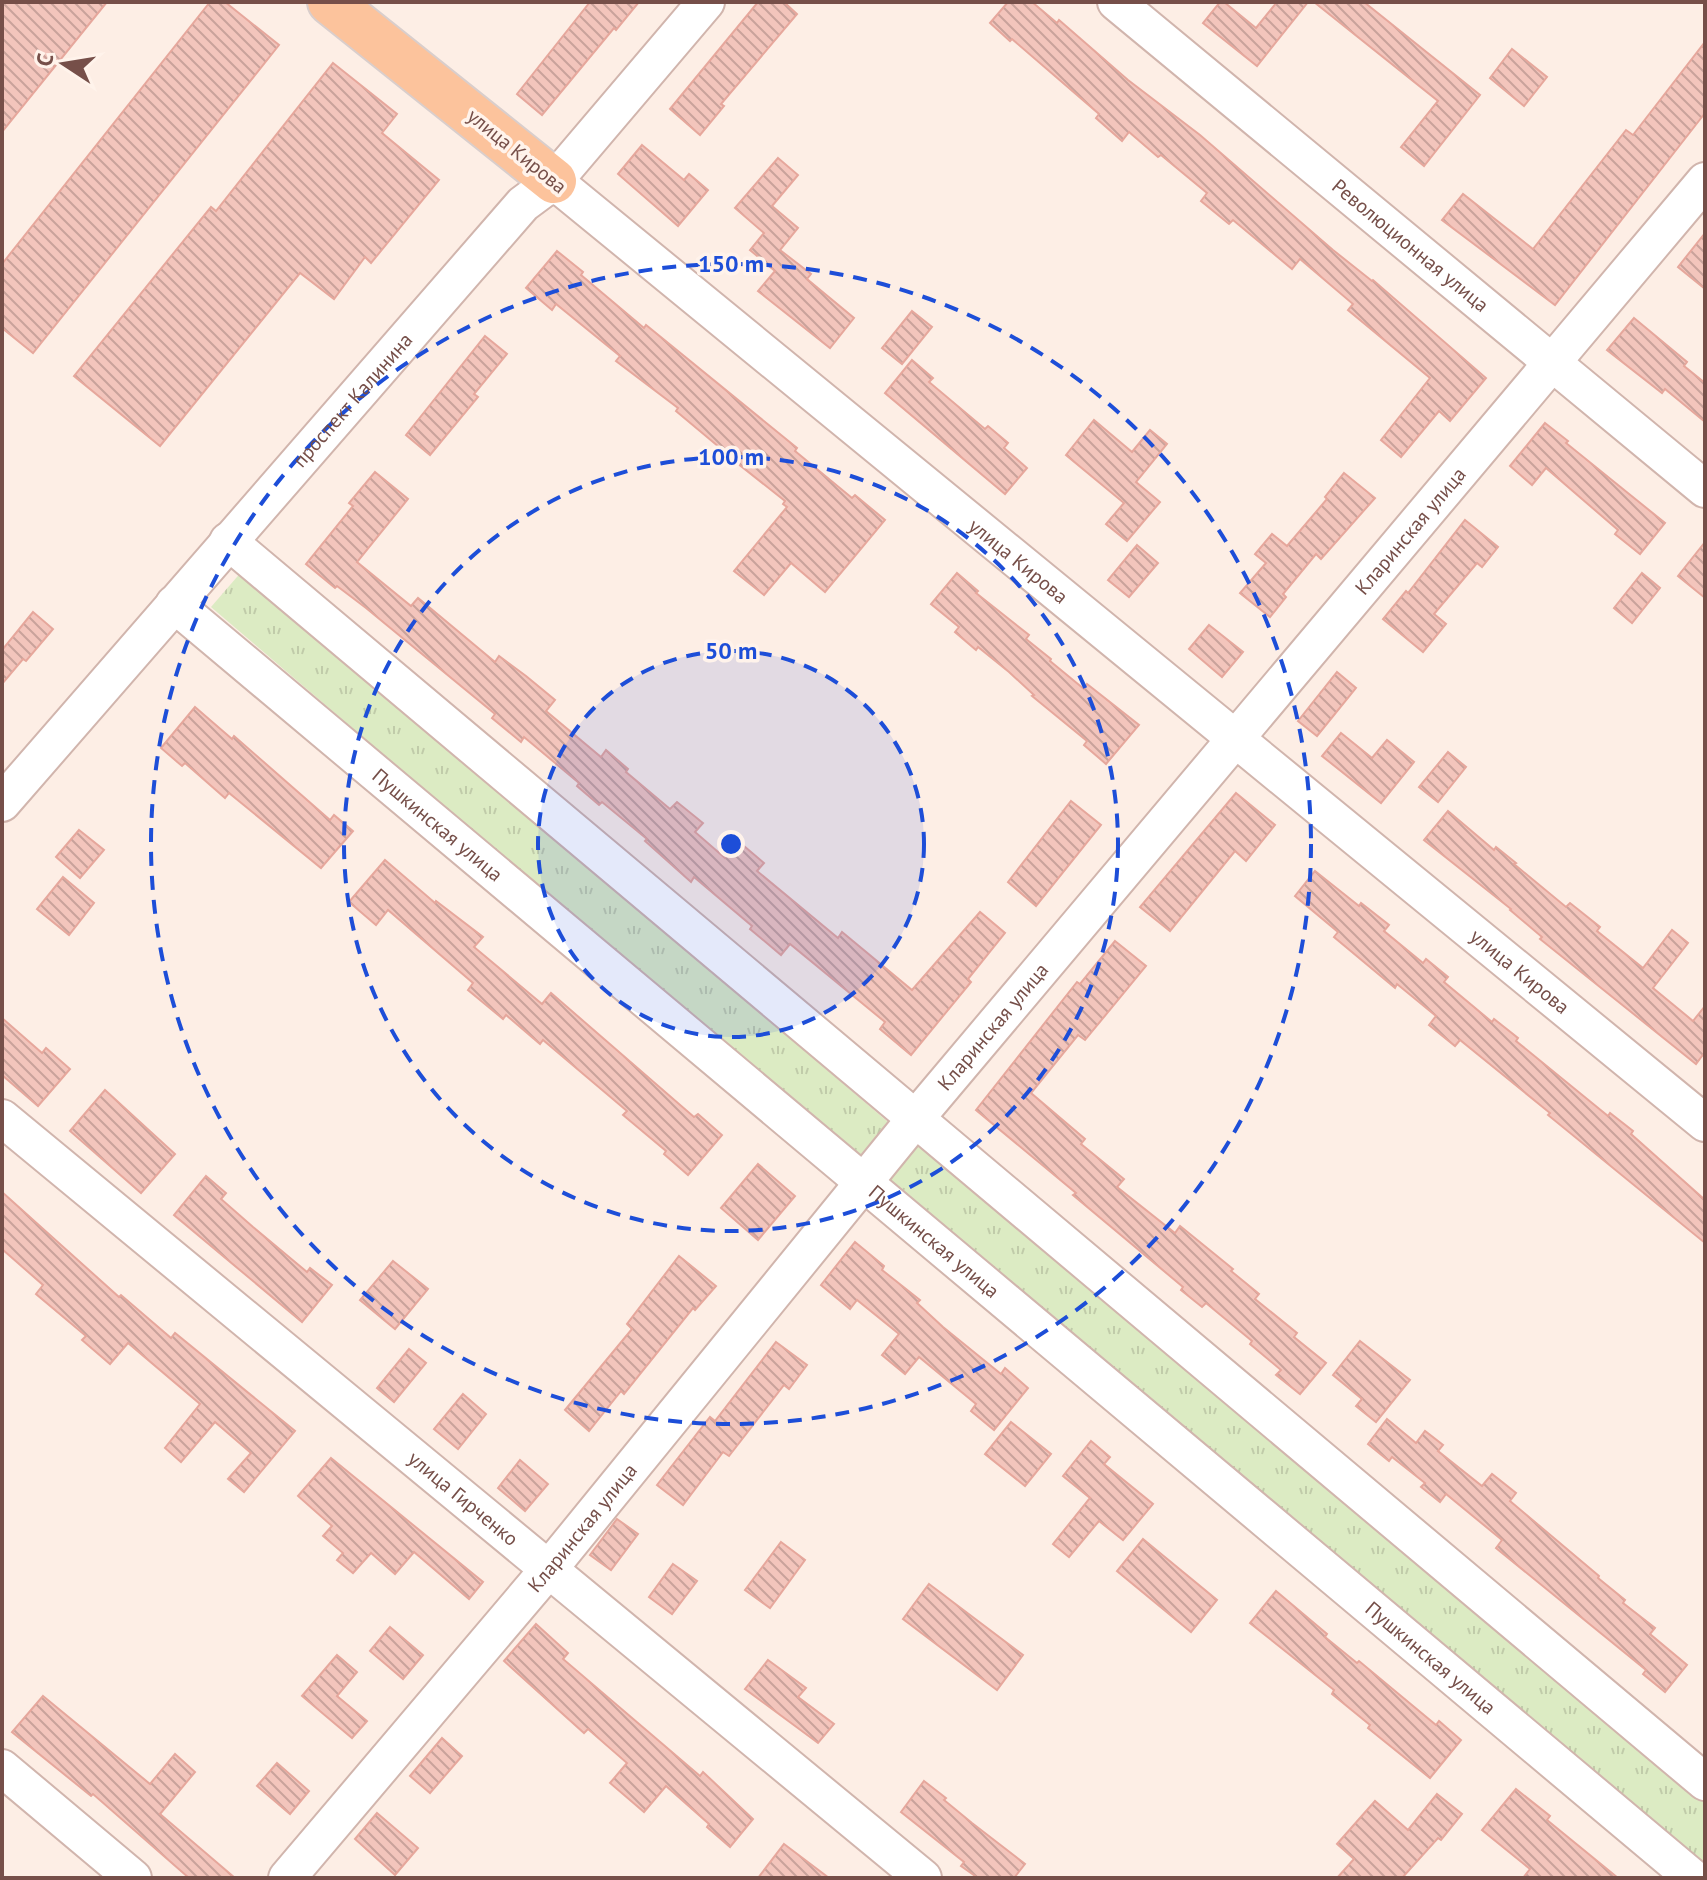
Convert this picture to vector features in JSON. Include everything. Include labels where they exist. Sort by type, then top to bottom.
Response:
[{"type":"main road","name":"улица Кирова","points":[[330,2],[554,181]]},
{"type":"street","name":"проспект Калинина","points":[[2,803],[523,204],[554,181],[706,2]]},
{"type":"street","name":"Революционная улица","points":[[1116,2],[1705,489]]},
{"type":"street","name":"улица Кирова","points":[[554,181],[1705,1123]]},
{"type":"street","name":"Кларинская улица","points":[[287,1878],[548,1570],[916,1118],[1705,181]]},
{"type":"street","points":[[228,541],[1705,1782]]},
{"type":"street","name":"Пушкинская улица","points":[[174,604],[1693,1878]]},
{"type":"street","name":"улица Гирченко","points":[[2,1118],[923,1878]]},
{"type":"street","points":[[2,1768],[133,1878]]},
{"type":"green space","points":[[243,570],[888,1122],[856,1160],[211,607]]},
{"type":"green space","points":[[916,1137],[1705,1802],[1705,1873],[883,1182]]},
{"type":"building","points":[[2,2],[107,2],[2,132]]},
{"type":"building","points":[[210,2],[225,2],[279,45],[33,353],[2,328],[2,264]]},
{"type":"building","points":[[590,2],[639,2],[542,115],[517,94]]},
{"type":"building","points":[[758,2],[784,2],[797,14],[721,104],[724,106],[700,135],[670,109]]},
{"type":"building","points":[[1008,2],[1032,2],[1057,23],[1059,20],[1128,80],[1200,135],[1333,250],[1373,280],[1486,378],[1450,421],[1439,411],[1401,457],[1381,440],[1430,378],[1348,310],[1353,304],[1300,259],[1292,269],[1233,220],[1229,224],[1201,201],[1207,193],[1161,155],[1158,157],[1129,132],[1122,141],[1096,118],[1099,114],[990,23]]},
{"type":"building","points":[[1220,2],[1256,28],[1277,2],[1308,2],[1257,66],[1203,23]]},
{"type":"building","points":[[1314,2],[1364,2],[1480,95],[1424,166],[1401,147],[1438,101]]},
{"type":"building","points":[[1705,42],[1705,113],[1555,305],[1442,220],[1463,194],[1533,249],[1626,130],[1633,135]]},
{"type":"building","points":[[1512,49],[1547,77],[1524,106],[1490,78]]},
{"type":"building","points":[[333,63],[397,114],[382,133],[439,180],[371,263],[365,257],[334,299],[300,273],[160,446],[74,376],[211,207],[216,211]]},
{"type":"building","points":[[642,145],[684,180],[689,174],[708,190],[678,226],[618,174]]},
{"type":"building","points":[[778,158],[798,175],[772,206],[798,228],[780,250],[811,274],[807,279],[854,318],[830,348],[758,291],[775,271],[750,250],[764,233],[735,208]]},
{"type":"building","points":[[1705,233],[1705,289],[1678,267]]},
{"type":"building","points":[[557,251],[644,328],[646,325],[797,448],[795,451],[852,498],[855,495],[885,520],[825,592],[791,563],[764,595],[734,571],[787,507],[783,504],[785,501],[718,448],[676,411],[678,408],[616,361],[620,356],[556,304],[552,310],[526,288]]},
{"type":"building","points":[[912,311],[932,327],[902,364],[882,348]]},
{"type":"building","points":[[1634,318],[1687,362],[1684,366],[1705,383],[1705,422],[1665,389],[1662,393],[1607,350]]},
{"type":"building","points":[[485,336],[507,354],[474,394],[478,397],[430,455],[406,435]]},
{"type":"building","points":[[912,360],[933,378],[929,382],[985,429],[988,426],[1008,443],[1004,448],[1027,468],[1005,494],[885,393]]},
{"type":"building","points":[[1094,420],[1132,452],[1150,430],[1167,444],[1136,482],[1160,502],[1127,541],[1106,524],[1124,503],[1066,455]]},
{"type":"building","points":[[1545,423],[1665,523],[1640,554],[1615,534],[1618,530],[1546,468],[1532,485],[1510,466]]},
{"type":"building","points":[[375,472],[408,499],[357,562],[411,606],[418,598],[495,662],[499,656],[526,676],[555,700],[546,711],[601,757],[606,750],[628,769],[626,772],[670,809],[677,802],[703,823],[695,832],[725,858],[738,841],[764,863],[757,871],[838,938],[842,932],[912,990],[980,912],[1005,933],[968,979],[971,982],[911,1055],[880,1029],[885,1022],[790,944],[781,955],[750,929],[752,926],[694,877],[691,882],[645,841],[647,839],[602,802],[599,805],[577,786],[579,783],[524,737],[521,742],[492,718],[495,714],[366,608],[306,564],[353,506],[349,503]]},
{"type":"building","points":[[1344,473],[1375,498],[1321,559],[1316,554],[1283,594],[1286,597],[1270,617],[1240,593],[1266,563],[1255,554],[1272,534],[1287,546],[1327,499],[1325,497]]},
{"type":"building","points":[[1465,520],[1498,547],[1482,567],[1477,563],[1434,614],[1446,624],[1423,652],[1383,619],[1406,591],[1408,593]]},
{"type":"building","points":[[1705,542],[1705,598],[1678,576]]},
{"type":"building","points":[[1137,545],[1158,563],[1129,597],[1108,580]]},
{"type":"building","points":[[957,573],[978,591],[976,593],[1029,635],[1026,639],[1050,661],[1084,689],[1087,684],[1139,725],[1106,764],[1084,745],[1087,741],[1032,696],[1009,672],[955,632],[959,627],[931,604]]},
{"type":"building","points":[[1642,573],[1660,588],[1632,623],[1614,608]]},
{"type":"building","points":[[33,612],[53,629],[2,684],[2,650]]},
{"type":"building","points":[[1209,625],[1243,652],[1222,677],[1189,649]]},
{"type":"building","points":[[1337,672],[1356,688],[1317,736],[1298,721]]},
{"type":"building","points":[[195,707],[232,739],[234,736],[330,820],[334,815],[353,831],[321,868],[229,793],[225,798],[185,763],[182,766],[161,748]]},
{"type":"building","points":[[1341,733],[1372,758],[1387,740],[1414,762],[1381,803],[1322,756]]},
{"type":"building","points":[[1448,752],[1466,767],[1438,802],[1419,787]]},
{"type":"building","points":[[1236,793],[1275,825],[1246,861],[1235,851],[1170,931],[1140,907]]},
{"type":"building","points":[[1071,801],[1101,825],[1036,906],[1008,882]]},
{"type":"building","points":[[1448,811],[1494,850],[1496,847],[1516,863],[1566,907],[1570,903],[1600,927],[1597,931],[1643,968],[1672,930],[1688,943],[1653,988],[1693,1021],[1705,1006],[1705,1052],[1696,1064],[1540,939],[1542,937],[1511,909],[1424,840]]},
{"type":"building","points":[[79,830],[104,850],[80,878],[56,857]]},
{"type":"building","points":[[385,860],[435,903],[483,937],[474,947],[542,1004],[551,993],[694,1117],[698,1114],[722,1135],[688,1175],[664,1154],[666,1151],[623,1115],[627,1111],[543,1040],[540,1044],[506,1015],[503,1019],[468,990],[473,983],[388,910],[376,925],[349,902]]},
{"type":"building","points":[[1315,871],[1389,925],[1384,931],[1423,963],[1426,959],[1448,977],[1444,982],[1492,1022],[1494,1019],[1518,1038],[1516,1041],[1608,1116],[1610,1113],[1633,1131],[1631,1134],[1705,1200],[1705,1243],[1460,1040],[1455,1046],[1429,1025],[1436,1016],[1397,984],[1395,988],[1334,937],[1338,932],[1295,896]]},
{"type":"building","points":[[63,877],[94,903],[69,935],[37,909]]},
{"type":"building","points":[[1115,941],[1146,966],[1085,1040],[1078,1035],[1031,1093],[1085,1139],[1081,1144],[1124,1179],[1117,1187],[1175,1233],[1180,1226],[1233,1269],[1231,1271],[1259,1294],[1255,1299],[1297,1333],[1294,1337],[1326,1363],[1300,1394],[1276,1375],[1281,1370],[1250,1344],[1252,1341],[1206,1303],[1202,1307],[1181,1290],[1183,1287],[1073,1195],[1076,1193],[976,1110],[1077,982],[1080,984]]},
{"type":"building","points":[[2,1018],[42,1053],[46,1048],[70,1069],[38,1106],[2,1075]]},
{"type":"building","points":[[105,1090],[175,1154],[141,1193],[70,1131]]},
{"type":"building","points":[[758,1164],[795,1196],[758,1240],[721,1208]]},
{"type":"building","points":[[206,1176],[226,1193],[221,1199],[253,1227],[307,1272],[310,1268],[332,1285],[302,1322],[174,1215]]},
{"type":"building","points":[[2,1192],[119,1297],[121,1295],[171,1338],[175,1333],[295,1431],[244,1492],[228,1479],[251,1453],[215,1422],[181,1462],[165,1448],[200,1404],[128,1343],[110,1364],[82,1340],[86,1336],[36,1294],[43,1285],[2,1249]]},
{"type":"building","points":[[855,1242],[884,1266],[882,1270],[920,1300],[917,1303],[943,1327],[1001,1374],[1005,1368],[1028,1388],[994,1430],[971,1411],[976,1404],[919,1357],[905,1374],[882,1355],[899,1334],[857,1300],[850,1309],[821,1285]]},
{"type":"building","points":[[679,1256],[716,1286],[695,1310],[693,1308],[624,1394],[621,1391],[589,1431],[565,1410],[632,1329],[627,1324]]},
{"type":"building","points":[[393,1261],[428,1289],[395,1329],[360,1300]]},
{"type":"building","points":[[1360,1341],[1410,1380],[1376,1422],[1356,1406],[1362,1399],[1333,1375]]},
{"type":"building","points":[[776,1342],[807,1365],[789,1389],[784,1385],[729,1456],[723,1452],[683,1505],[657,1485],[710,1417],[715,1421]]},
{"type":"building","points":[[409,1349],[426,1363],[394,1402],[377,1388]]},
{"type":"building","points":[[463,1394],[486,1414],[458,1449],[434,1429]]},
{"type":"building","points":[[1387,1419],[1416,1443],[1425,1431],[1443,1445],[1438,1451],[1482,1486],[1492,1474],[1516,1493],[1510,1501],[1655,1628],[1650,1634],[1687,1665],[1665,1692],[1643,1674],[1646,1670],[1496,1548],[1502,1540],[1446,1494],[1440,1502],[1421,1487],[1425,1483],[1392,1457],[1389,1461],[1368,1444]]},
{"type":"building","points":[[1011,1422],[1051,1454],[1025,1486],[985,1454]]},
{"type":"building","points":[[1091,1441],[1110,1457],[1104,1464],[1153,1504],[1123,1540],[1099,1521],[1069,1557],[1053,1544],[1090,1498],[1063,1476]]},
{"type":"building","points":[[331,1458],[483,1582],[469,1599],[414,1552],[395,1574],[371,1553],[353,1573],[337,1560],[343,1553],[323,1536],[332,1526],[298,1496]]},
{"type":"building","points":[[520,1460],[548,1484],[525,1511],[498,1488]]},
{"type":"building","points":[[617,1519],[638,1534],[611,1570],[590,1555]]},
{"type":"building","points":[[1143,1539],[1217,1600],[1191,1632],[1117,1571]]},
{"type":"building","points":[[781,1542],[805,1560],[770,1608],[745,1590]]},
{"type":"building","points":[[673,1564],[697,1581],[672,1614],[649,1597]]},
{"type":"building","points":[[929,1584],[1023,1655],[997,1690],[903,1619]]},
{"type":"building","points":[[1276,1591],[1357,1663],[1359,1661],[1436,1725],[1439,1721],[1461,1740],[1430,1778],[1368,1728],[1370,1725],[1332,1694],[1334,1690],[1250,1623]]},
{"type":"building","points":[[536,1624],[568,1653],[563,1659],[700,1776],[703,1772],[753,1819],[730,1847],[666,1786],[644,1812],[610,1783],[627,1763],[588,1729],[584,1733],[504,1661]]},
{"type":"building","points":[[390,1627],[423,1655],[403,1679],[370,1651]]},
{"type":"building","points":[[337,1655],[357,1672],[337,1696],[367,1721],[352,1738],[302,1696]]},
{"type":"building","points":[[768,1660],[806,1688],[798,1697],[834,1724],[818,1743],[745,1689]]},
{"type":"building","points":[[43,1696],[150,1784],[175,1754],[195,1772],[160,1814],[235,1878],[189,1878],[93,1794],[91,1796],[12,1732]]},
{"type":"building","points":[[442,1738],[462,1756],[430,1793],[410,1776]]},
{"type":"building","points":[[277,1763],[309,1791],[290,1814],[257,1786]]},
{"type":"building","points":[[924,1781],[1025,1864],[1014,1878],[978,1878],[961,1866],[964,1862],[901,1812]]},
{"type":"building","points":[[1516,1789],[1550,1816],[1547,1820],[1618,1878],[1523,1878],[1530,1869],[1482,1830]]},
{"type":"building","points":[[1437,1794],[1462,1814],[1441,1840],[1438,1838],[1402,1878],[1337,1878],[1354,1859],[1337,1844],[1375,1801],[1408,1830]]},
{"type":"building","points":[[377,1813],[418,1848],[395,1875],[355,1839]]},
{"type":"building","points":[[784,1844],[829,1878],[758,1878]]}]
